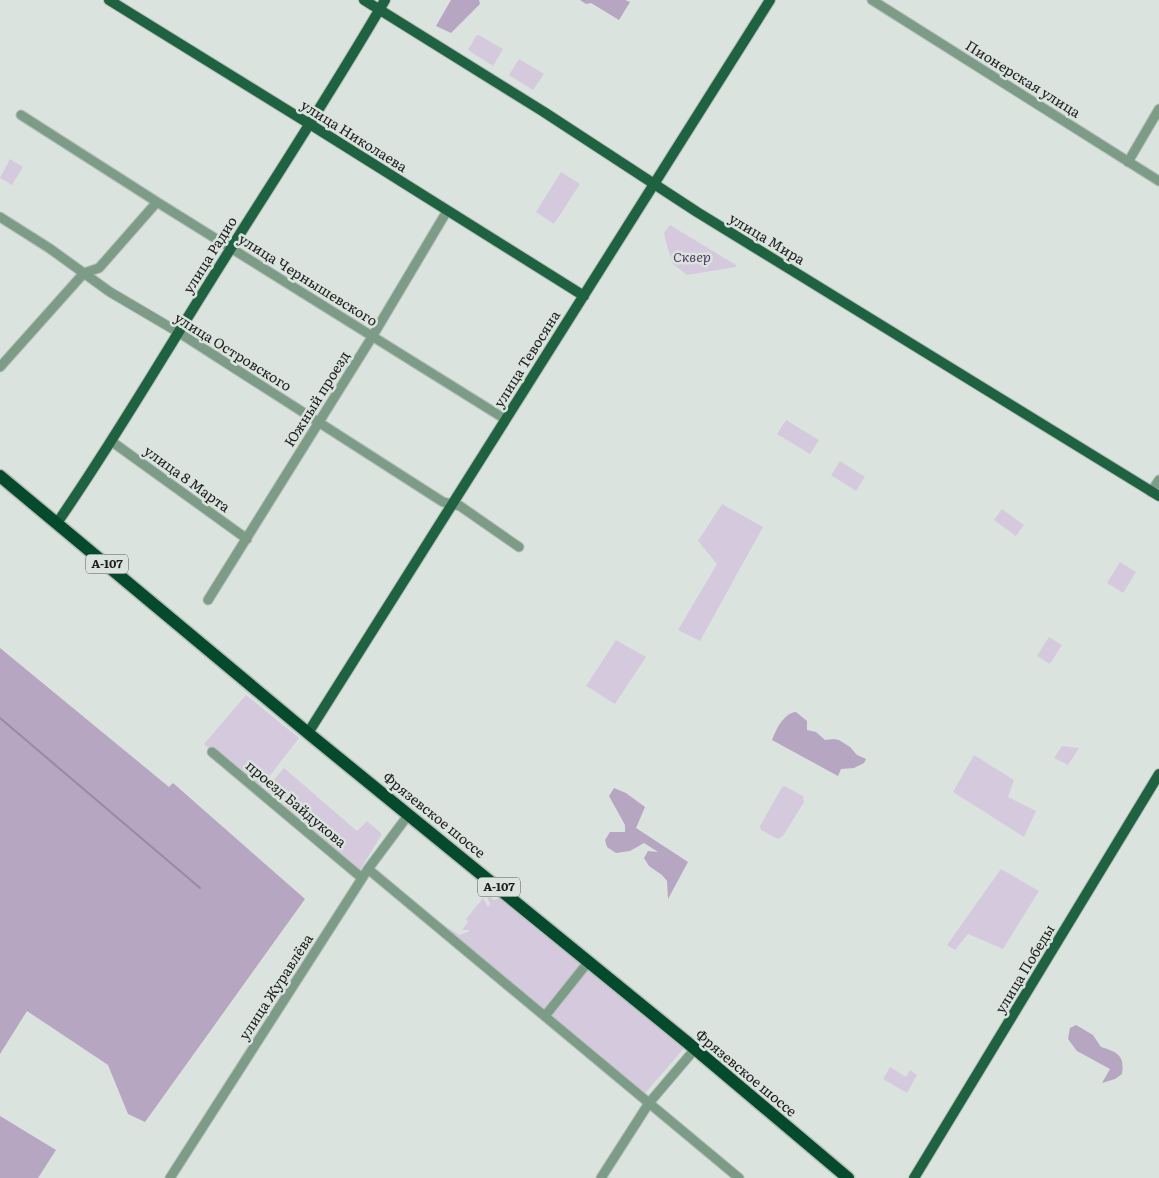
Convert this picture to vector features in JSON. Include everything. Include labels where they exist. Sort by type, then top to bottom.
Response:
[{"type":"highway","name":"Фрязевское шоссе","points":[[0,476],[308,733],[589,961],[848,1178]]},
{"type":"main road","name":"улица Николаева","points":[[109,0],[584,296]]},
{"type":"main road","name":"улица Мира","points":[[364,0],[544,112],[655,184],[1155,494]]},
{"type":"main road","name":"улица Радио","points":[[57,523],[112,441],[385,0]]},
{"type":"main road","name":"улица Тевосяна","points":[[308,733],[449,503],[506,419],[770,0]]},
{"type":"main road","name":"улица Победы","points":[[914,1178],[1159,774]]},
{"type":"street","name":"Пионерская улица","points":[[872,0],[1159,181]]},
{"type":"street","points":[[1128,162],[1159,109]]},
{"type":"street","name":"улица Чернышевского","points":[[21,115],[372,337],[506,419]]},
{"type":"street","points":[[0,367],[5,355],[84,273],[99,268],[157,202]]},
{"type":"street","name":"Южный проезд","points":[[208,600],[372,337],[447,211]]},
{"type":"street","name":"улица Островского","points":[[0,217],[49,248],[110,292],[178,332],[318,423],[449,503],[469,512],[519,547]]},
{"type":"street","name":"улица 8 Марта","points":[[112,441],[247,539]]},
{"type":"street","points":[[1155,494],[1159,480]]},
{"type":"street","name":"проезд Байдукова","points":[[212,752],[362,878]]},
{"type":"street","name":"улица Журавлёва","points":[[170,1178],[368,868],[409,814]]},
{"type":"street","points":[[368,868],[739,1178]]},
{"type":"street","points":[[545,1016],[589,961]]},
{"type":"street","points":[[601,1178],[649,1103],[695,1049]]},
{"type":"green space","points":[[479,35],[503,49],[493,66],[468,50],[476,36]]},
{"type":"green space","points":[[519,59],[544,74],[533,90],[509,75]]},
{"type":"green space","points":[[10,159],[23,167],[12,185],[0,178]]},
{"type":"green space","points":[[561,172],[580,184],[554,224],[536,212]]},
{"type":"green space","name":"Сквер","points":[[670,225],[736,265],[736,267],[687,275],[673,264],[664,233]]},
{"type":"green space","points":[[786,420],[819,440],[810,454],[777,434]]},
{"type":"green space","points":[[840,461],[865,477],[856,491],[831,475]]},
{"type":"green space","points":[[722,504],[763,527],[700,641],[678,630],[717,564],[698,541]]},
{"type":"green space","points":[[1002,509],[1024,525],[1016,536],[994,520]]},
{"type":"green space","points":[[1120,562],[1136,572],[1123,593],[1107,583]]},
{"type":"green space","points":[[1049,637],[1062,645],[1050,664],[1037,656]]},
{"type":"green space","points":[[616,640],[646,657],[615,704],[586,686]]},
{"type":"green space","points":[[246,695],[299,738],[258,791],[204,744]]},
{"type":"green space","points":[[1062,746],[1079,748],[1068,765],[1054,758]]},
{"type":"green space","points":[[974,755],[1014,780],[1008,797],[1036,811],[1024,837],[953,792]]},
{"type":"green space","points":[[284,768],[357,831],[367,821],[382,834],[360,870],[266,789]]},
{"type":"green space","points":[[784,786],[803,796],[804,802],[783,836],[778,839],[761,830],[760,826]]},
{"type":"green space","points":[[1001,869],[1039,891],[1003,949],[968,934],[955,950],[947,945]]},
{"type":"green space","points":[[486,894],[494,900],[500,898],[684,1048],[642,1097],[447,930],[449,928],[459,935],[468,932],[469,930],[462,930],[468,922],[466,919],[483,898],[488,907],[490,904]]},
{"type":"green space","points":[[890,1067],[906,1077],[910,1070],[917,1075],[907,1093],[883,1079]]},
{"type":"shaded area","points":[[451,0],[479,0],[480,4],[451,33],[436,26]]},
{"type":"shaded area","points":[[580,0],[625,0],[630,2],[619,20],[591,3],[586,4]]},
{"type":"shaded area","points":[[0,648],[169,787],[173,783],[305,899],[145,1122],[128,1114],[108,1065],[27,1011],[0,1054]]},
{"type":"shaded area","points":[[796,712],[807,721],[807,730],[816,732],[825,740],[839,740],[850,747],[857,755],[866,759],[864,763],[854,768],[841,769],[838,776],[772,740],[784,718]]},
{"type":"shaded area","points":[[614,788],[626,793],[645,807],[636,828],[688,862],[668,899],[667,881],[649,866],[644,858],[648,851],[658,852],[644,843],[630,851],[616,853],[607,847],[605,840],[610,832],[625,832],[625,825],[609,796]]},
{"type":"shaded area","points":[[1076,1025],[1093,1035],[1101,1047],[1119,1055],[1123,1068],[1122,1074],[1115,1079],[1102,1083],[1110,1069],[1077,1051],[1068,1039],[1070,1028]]},
{"type":"shaded area","points":[[0,1116],[56,1150],[38,1178],[0,1178]]},
{"type":"waterway","points":[[0,718],[200,888]]}]
